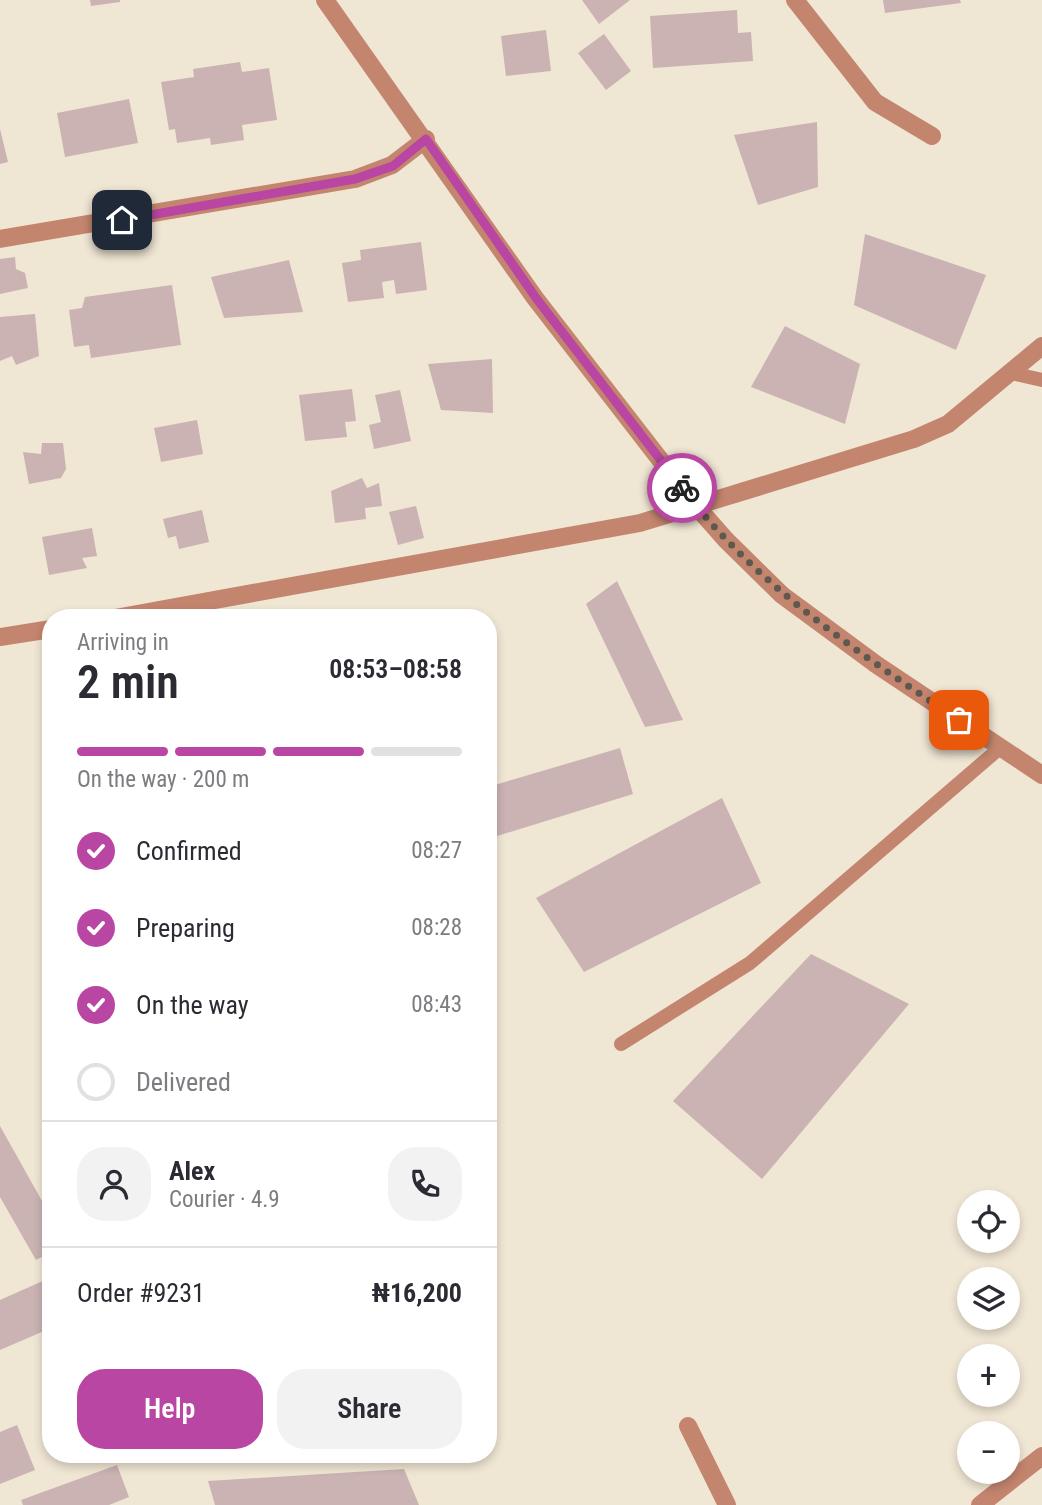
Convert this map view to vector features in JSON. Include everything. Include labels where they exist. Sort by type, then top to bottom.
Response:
[{"type":"street","points":[[326,0],[536,298],[696,506],[782,595],[877,665],[1042,775]]},
{"type":"street","points":[[795,0],[875,102],[932,136]]},
{"type":"street","points":[[0,239],[355,179],[393,166],[426,139]]},
{"type":"street","points":[[165,609],[640,523],[914,439],[948,424],[1042,346]]},
{"type":"street","points":[[0,637],[42,630]]},
{"type":"street","points":[[688,1426],[727,1505]]},
{"type":"street","points":[[980,1505],[1042,1456]]},
{"type":"lane","points":[[1011,373],[1042,380]]},
{"type":"lane","points":[[621,1044],[750,962],[1001,747]]},
{"type":"building","points":[[90,0],[120,0],[120,2],[91,6]]},
{"type":"building","points":[[582,0],[630,0],[599,24]]},
{"type":"building","points":[[883,0],[960,0],[961,3],[885,13]]},
{"type":"building","points":[[737,10],[738,33],[751,32],[753,61],[653,68],[650,16]]},
{"type":"building","points":[[546,30],[551,71],[506,76],[501,36]]},
{"type":"building","points":[[604,34],[631,71],[606,90],[578,53]]},
{"type":"building","points":[[240,62],[242,72],[269,68],[277,120],[242,125],[244,140],[211,145],[210,138],[177,143],[175,129],[169,130],[161,82],[194,77],[193,69]]},
{"type":"building","points":[[129,99],[138,143],[65,157],[57,113]]},
{"type":"building","points":[[817,122],[818,187],[758,205],[734,135]]},
{"type":"building","points":[[0,129],[8,162],[0,164]]},
{"type":"building","points":[[865,234],[986,275],[956,350],[854,305]]},
{"type":"building","points":[[421,242],[427,290],[396,294],[394,280],[382,282],[384,298],[348,302],[342,263],[361,260],[360,250]]},
{"type":"building","points":[[15,257],[16,269],[25,273],[28,288],[0,294],[0,259]]},
{"type":"building","points":[[289,260],[303,312],[224,318],[211,277]]},
{"type":"building","points":[[172,285],[181,345],[91,358],[89,345],[74,347],[69,310],[82,308],[85,297]]},
{"type":"building","points":[[35,314],[39,356],[16,365],[12,356],[0,361],[0,317]]},
{"type":"building","points":[[785,326],[860,364],[845,424],[751,387]]},
{"type":"building","points":[[492,359],[493,413],[441,410],[428,364]]},
{"type":"building","points":[[352,389],[356,421],[345,422],[347,437],[305,441],[299,395]]},
{"type":"building","points":[[400,390],[411,441],[374,449],[369,425],[381,422],[375,395]]},
{"type":"building","points":[[197,420],[203,454],[161,462],[154,428]]},
{"type":"building","points":[[42,443],[63,443],[66,469],[61,478],[29,484],[23,452],[41,454]]},
{"type":"building","points":[[362,478],[367,488],[379,483],[382,506],[365,508],[366,519],[335,523],[331,491]]},
{"type":"building","points":[[416,506],[424,538],[398,545],[389,512]]},
{"type":"building","points":[[202,510],[209,542],[179,549],[176,536],[168,538],[163,519]]},
{"type":"building","points":[[92,528],[97,556],[82,558],[87,568],[49,575],[42,537]]},
{"type":"building","points":[[617,581],[683,720],[645,727],[586,604]]},
{"type":"building","points":[[620,748],[633,794],[497,836],[497,784]]},
{"type":"building","points":[[722,798],[761,883],[584,972],[536,898]]},
{"type":"building","points":[[811,954],[909,1004],[762,1179],[673,1101]]},
{"type":"building","points":[[0,1126],[42,1201],[42,1257],[36,1260],[0,1197]]},
{"type":"building","points":[[42,1281],[42,1332],[0,1350],[0,1300]]},
{"type":"building","points":[[17,1425],[35,1470],[0,1484],[0,1432]]},
{"type":"building","points":[[117,1465],[129,1497],[109,1505],[23,1505],[21,1500]]},
{"type":"building","points":[[404,1469],[419,1505],[215,1505],[208,1481]]},
{"type":"way so far","points":[[682,488],[726,540],[782,595],[877,665],[959,720]]},
{"type":"route","points":[[122,220],[355,179],[393,166],[426,139],[536,298],[682,488]]}]
